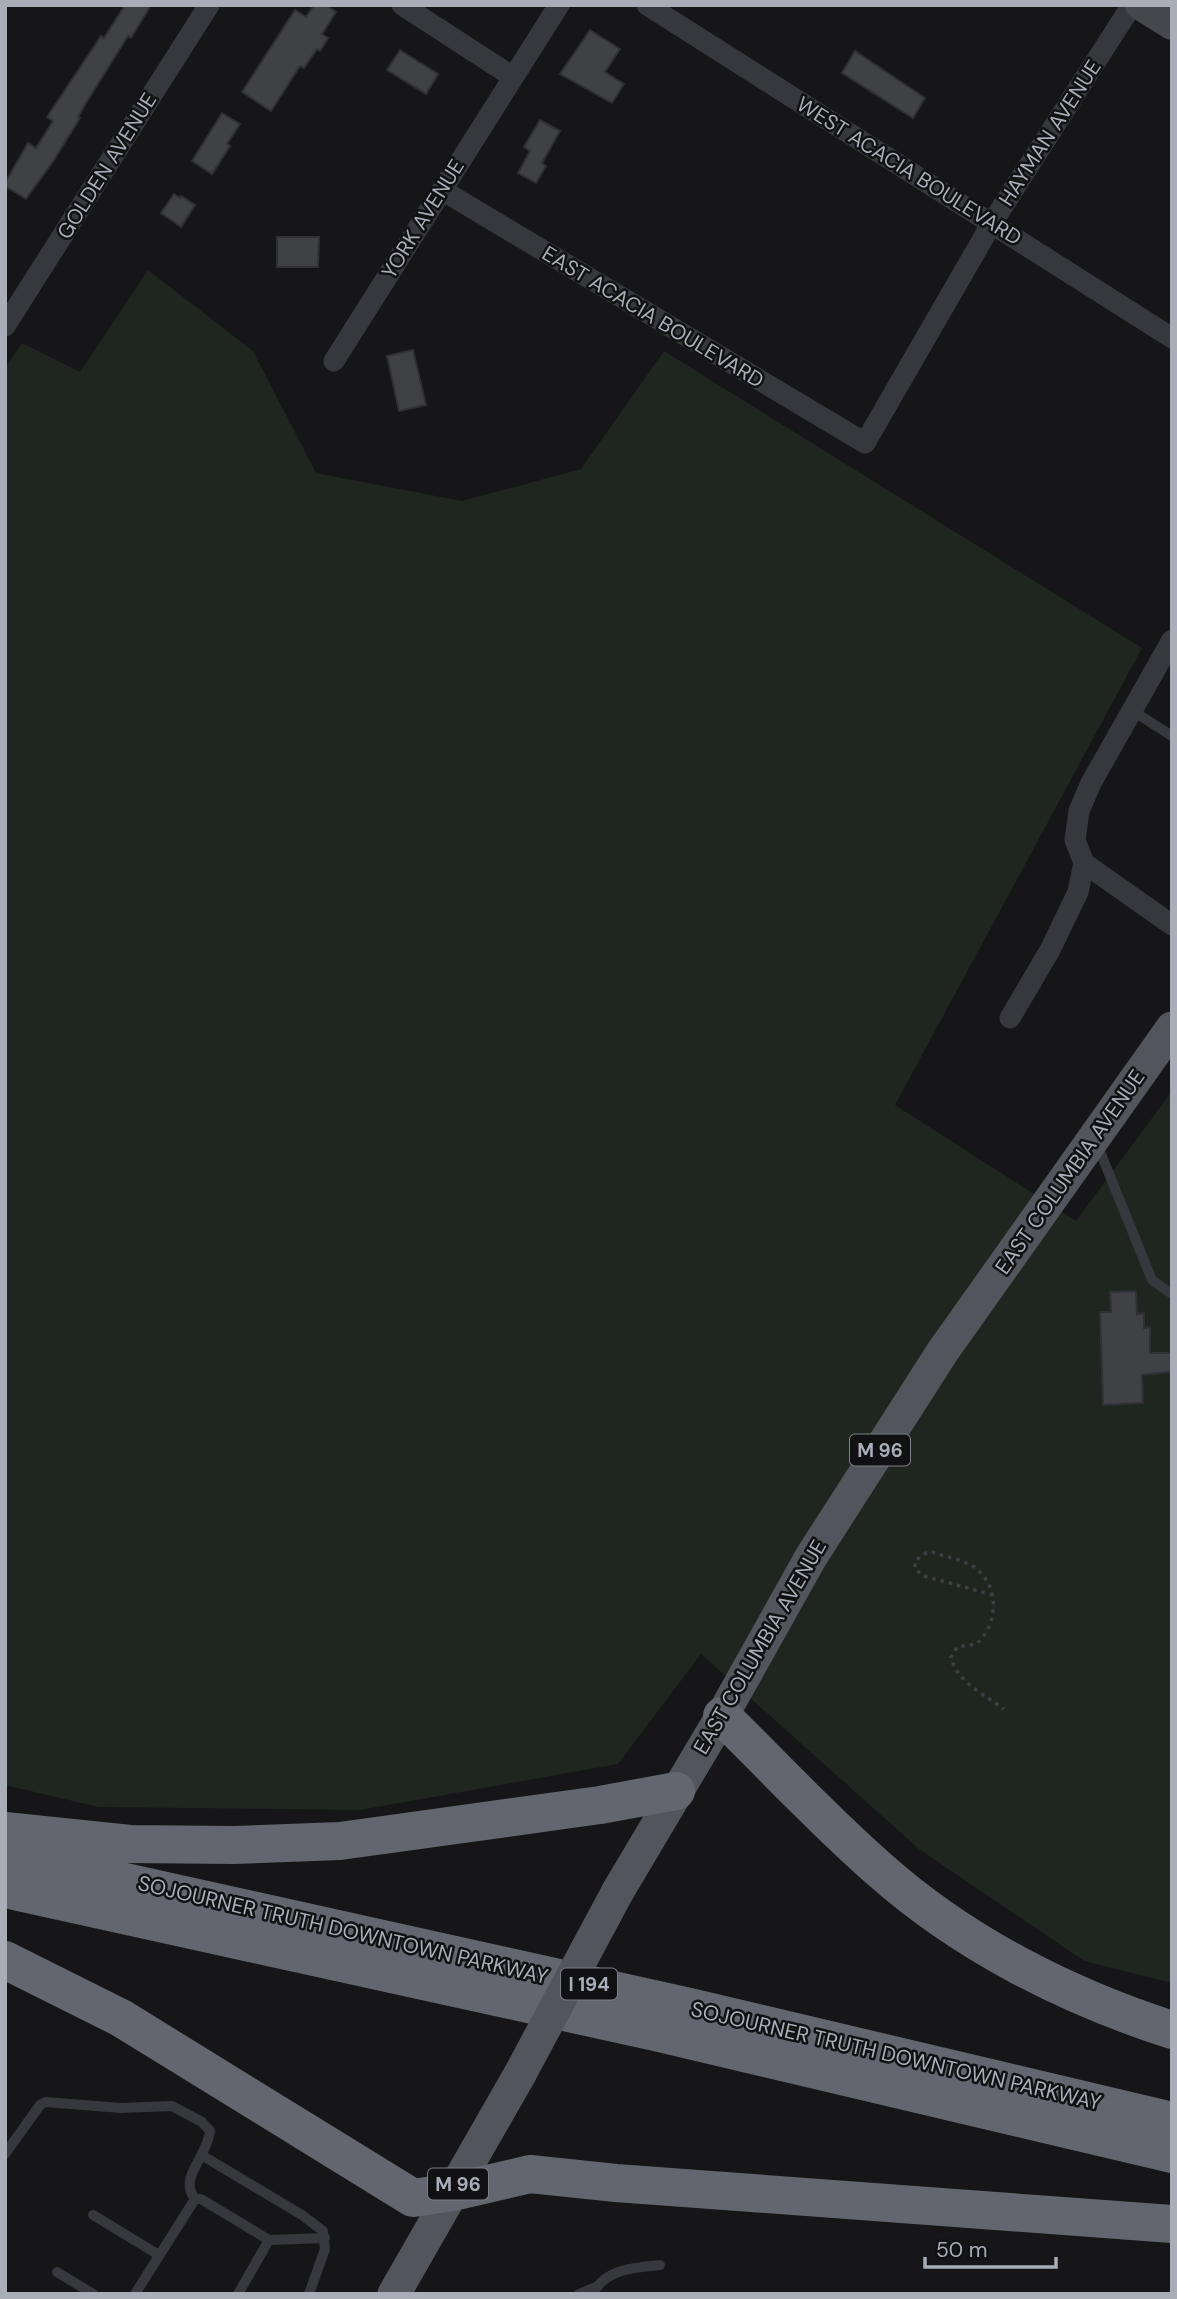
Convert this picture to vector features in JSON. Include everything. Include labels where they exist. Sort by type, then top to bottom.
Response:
[{"type":"highway","points":[[722,1716],[879,1870],[949,1923],[1022,1968],[1047,1980],[1172,2030]]},
{"type":"highway","points":[[5,1830],[130,1844],[340,1842],[600,1805],[676,1791]]},
{"type":"highway","name":"SOJOURNER TRUTH DOWNTOWN PARKWAY","points":[[5,1852],[40,1863],[690,2007],[1172,2121]]},
{"type":"highway","name":"SOJOURNER TRUTH DOWNTOWN PARKWAY","points":[[5,1889],[656,2032],[1172,2154]]},
{"type":"highway","points":[[5,1960],[121,2018],[413,2198],[453,2192],[530,2174],[616,2183],[1172,2224]]},
{"type":"main road","name":"EAST COLUMBIA AVENUE","points":[[394,2294],[520,2074],[618,1891],[722,1716],[811,1557],[943,1351],[1172,1028]]},
{"type":"street","name":"GOLDEN AVENUE","points":[[7,319],[209,5]]},
{"type":"street","points":[[402,5],[513,77],[559,5]]},
{"type":"street","name":"WEST ACACIA BOULEVARD","points":[[647,5],[1172,338]]},
{"type":"street","name":"HAYMAN AVENUE","points":[[865,443],[992,223],[1132,5]]},
{"type":"street","points":[[1140,5],[1172,25]]},
{"type":"street","name":"YORK AVENUE","points":[[334,361],[513,77]]},
{"type":"street","name":"EAST ACACIA BOULEVARD","points":[[442,190],[865,443]]},
{"type":"street","points":[[1010,1018],[1050,950],[1078,892],[1084,863],[1075,840],[1079,811],[1091,783],[1172,640]]},
{"type":"street","points":[[1084,863],[1172,925]]},
{"type":"lane","points":[[1133,711],[1172,736]]},
{"type":"lane","points":[[1094,1138],[1152,1280],[1172,1294]]},
{"type":"lane","points":[[5,2154],[40,2105],[54,2101],[121,2108],[173,2106],[202,2122],[210,2131],[209,2144],[189,2179],[188,2187],[195,2199]]},
{"type":"lane","points":[[203,2156],[319,2226],[325,2238],[325,2249],[309,2294]]},
{"type":"lane","points":[[195,2199],[209,2202],[269,2240],[325,2238]]},
{"type":"lane","points":[[135,2294],[195,2199]]},
{"type":"lane","points":[[93,2215],[159,2255]]},
{"type":"lane","points":[[238,2294],[269,2240]]},
{"type":"lane","points":[[579,2294],[595,2290],[617,2272],[660,2265]]},
{"type":"lane","points":[[57,2272],[93,2294]]},
{"type":"path","points":[[993,1595],[924,1576],[915,1569],[915,1561],[932,1552],[973,1567],[986,1579],[993,1595],[993,1612],[986,1634],[976,1644],[957,1647],[951,1657],[952,1663],[968,1682],[1004,1709]]},
{"type":"shaded area","points":[[148,270],[253,351],[316,473],[462,501],[581,469],[664,351],[1142,648],[895,1105],[1076,1221],[1172,1091],[1172,1983],[1084,1961],[919,1849],[701,1654],[618,1764],[360,1810],[98,1807],[5,1785],[5,368],[22,343],[80,372]]},
{"type":"building","points":[[125,5],[151,5],[131,38],[128,36],[54,160],[26,199],[5,186],[5,183],[28,143],[36,148],[53,121],[47,117]]},
{"type":"building","points":[[314,5],[326,5],[336,12],[322,34],[328,38],[304,68],[300,66],[271,111],[242,92],[295,10],[306,17]]},
{"type":"building","points":[[590,30],[620,49],[605,72],[624,84],[612,103],[560,74]]},
{"type":"building","points":[[400,50],[438,74],[426,94],[387,70]]},
{"type":"building","points":[[855,51],[925,98],[913,118],[842,73]]},
{"type":"building","points":[[222,113],[240,124],[212,174],[192,161]]},
{"type":"building","points":[[540,120],[560,131],[542,163],[546,166],[536,183],[518,173],[530,151],[524,147]]},
{"type":"building","points":[[174,194],[195,205],[181,227],[161,213]]},
{"type":"building","points":[[277,237],[319,237],[318,267],[277,267]]},
{"type":"building","points":[[413,350],[426,405],[399,411],[387,356]]},
{"type":"building","points":[[1136,1291],[1137,1314],[1144,1313],[1144,1328],[1150,1327],[1150,1353],[1172,1353],[1172,1372],[1142,1375],[1143,1403],[1103,1405],[1100,1312],[1111,1312],[1110,1292]]}]
